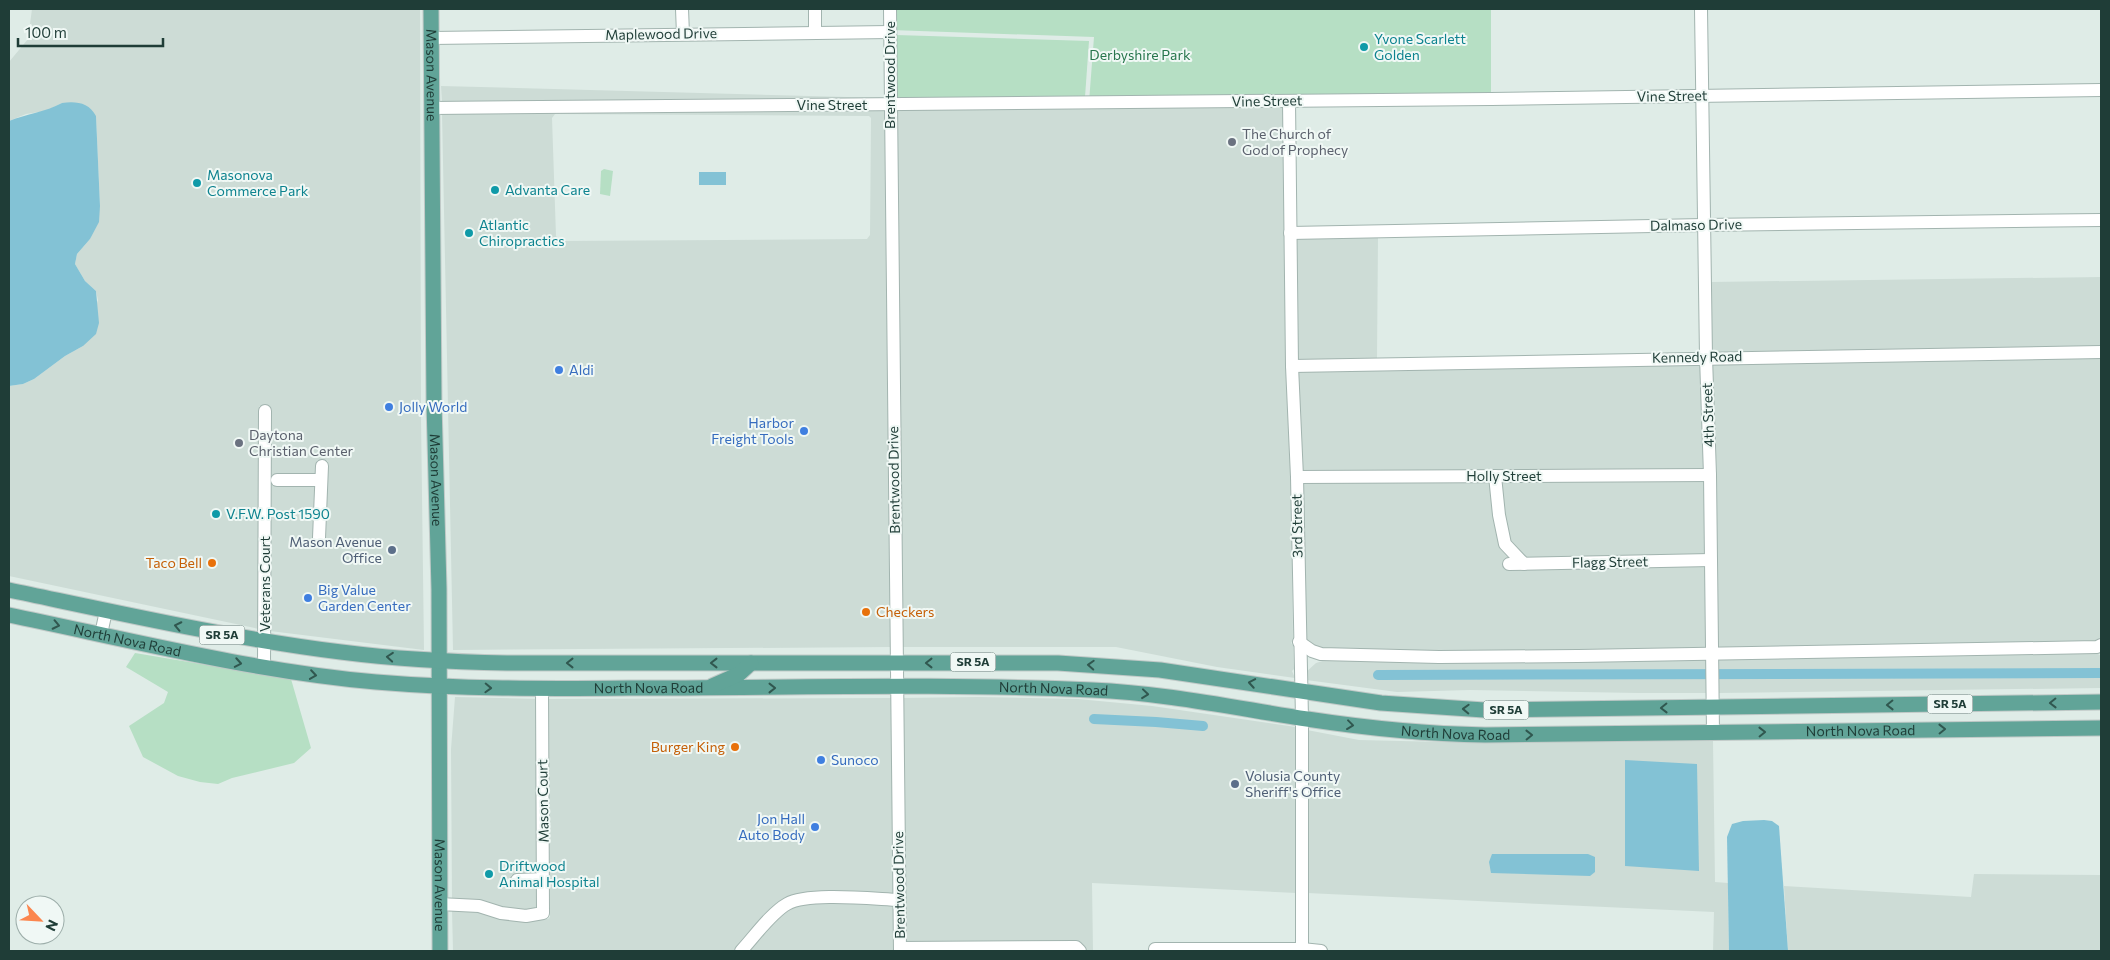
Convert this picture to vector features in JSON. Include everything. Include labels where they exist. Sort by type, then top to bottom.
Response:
[{"type":"main road","name":"Mason Avenue","points":[[431,9],[434,395],[439,661],[440,951]]},
{"type":"main road","name":"North Nova Road","points":[[9,590],[264,642],[343,653],[439,661],[505,663],[1025,662],[1130,668],[1203,676],[1381,703],[1450,709],[1712,701],[2101,702]]},
{"type":"main road","name":"North Nova Road","points":[[9,614],[264,668],[374,682],[439,686],[542,689],[1051,689],[1139,693],[1211,702],[1302,718],[1388,729],[1458,735],[2101,728]]},
{"type":"main road","points":[[706,688],[739,674],[751,663]]},
{"type":"street","points":[[682,9],[683,34]]},
{"type":"street","points":[[815,9],[816,32]]},
{"type":"street","name":"Brentwood Drive","points":[[890,9],[900,950]]},
{"type":"street","name":"4th Street","points":[[1701,9],[1713,732]]},
{"type":"street","name":"Maplewood Drive","points":[[431,38],[890,32]]},
{"type":"street","name":"Vine Street","points":[[432,108],[1288,101],[2101,90]]},
{"type":"street","name":"3rd Street","points":[[1288,101],[1292,366],[1302,718],[1302,950]]},
{"type":"street","name":"Dalmaso Drive","points":[[1290,233],[2101,220]]},
{"type":"street","name":"Kennedy Road","points":[[1292,366],[1706,357],[2101,352]]},
{"type":"street","name":"Veterans Court","points":[[264,411],[264,668]]},
{"type":"street","points":[[320,538],[322,466]]},
{"type":"street","name":"Holly Street","points":[[1296,477],[1710,475]]},
{"type":"street","points":[[1495,476],[1499,515],[1506,544],[1524,564]]},
{"type":"street","points":[[277,480],[322,480]]},
{"type":"street","name":"Flagg Street","points":[[1509,564],[1711,560]]},
{"type":"street","points":[[101,634],[106,611]]},
{"type":"street","points":[[1299,642],[1312,651],[1322,654],[1479,656],[2100,647]]},
{"type":"street","points":[[1300,671],[1312,659],[1322,654]]},
{"type":"street","name":"Mason Court","points":[[439,904],[479,906],[501,913],[526,916],[543,913],[542,689]]},
{"type":"street","points":[[517,880],[544,879]]},
{"type":"street","points":[[742,951],[765,924],[788,904],[813,898],[899,900]]},
{"type":"street","points":[[900,950],[1076,948],[1080,951]]},
{"type":"street","points":[[1155,949],[1321,951]]},
{"type":"shaded area","points":[[32,9],[420,9],[421,417],[424,650],[270,631],[270,406],[259,406],[259,629],[9,576],[9,386],[23,384],[34,379],[65,356],[83,346],[98,300],[96,291],[85,281],[75,264],[77,254],[90,239],[100,206],[96,116],[62,103],[46,111],[26,114],[9,121],[9,62],[28,39]],"holes":[[[317,460],[328,461],[324,544],[314,542],[316,485],[273,485],[271,475],[316,475]]]},
{"type":"shaded area","points":[[441,86],[885,98],[885,99],[442,102]]},
{"type":"shaded area","points":[[1283,106],[1291,476],[1293,640],[1291,643],[1293,645],[1294,669],[1292,671],[1295,678],[1217,667],[1116,647],[901,647],[896,109]]},
{"type":"shaded area","points":[[885,109],[890,647],[453,650],[442,113]],"holes":[[[555,114],[869,116],[871,118],[870,235],[867,239],[560,241],[556,236],[552,118]]]},
{"type":"shaded area","points":[[1296,238],[1378,238],[1377,359],[1297,360]]},
{"type":"shaded area","points":[[2101,277],[2101,346],[1712,352],[1711,282]]},
{"type":"shaded area","points":[[2101,357],[2101,639],[2094,642],[1717,647],[1717,480],[1712,362]]},
{"type":"shaded area","points":[[1701,362],[1705,470],[1302,472],[1298,370]]},
{"type":"shaded area","points":[[1705,480],[1705,555],[1503,560],[1504,569],[1705,565],[1706,648],[1439,652],[1324,650],[1304,640],[1302,482]]},
{"type":"shaded area","points":[[2095,652],[2101,656],[2101,688],[1718,693],[1717,658]]},
{"type":"shaded area","points":[[1706,658],[1707,693],[1470,690],[1397,692],[1306,680],[1305,673],[1316,663],[1326,660]]},
{"type":"shaded area","points":[[455,697],[537,699],[539,874],[511,875],[512,885],[539,884],[538,909],[526,911],[452,900],[451,749]]},
{"type":"shaded area","points":[[891,698],[893,895],[812,893],[761,921],[734,951],[453,951],[452,910],[548,919],[550,917],[548,699]]},
{"type":"shaded area","points":[[902,698],[1078,699],[1152,706],[1296,727],[1296,893],[1092,883],[1093,951],[1087,951],[1080,944],[906,943]]},
{"type":"shaded area","points":[[1307,730],[1359,740],[1442,742],[1713,741],[1715,882],[1728,883],[1729,951],[1713,951],[1714,912],[1307,893]]},
{"type":"shaded area","points":[[1974,874],[2101,875],[2101,951],[1788,951],[1784,886],[1971,897]]},
{"type":"shaded area","points":[[814,903],[894,905],[894,951],[749,951],[770,927],[791,908]]},
{"type":"green space","name":"Derbyshire Park","points":[[890,9],[1491,9],[1491,99],[1089,102],[1094,37],[891,30]]},
{"type":"green space","points":[[896,35],[1089,41],[1085,97],[896,98]]},
{"type":"green space","points":[[604,169],[613,171],[610,196],[600,194],[601,171]]},
{"type":"green space","points":[[135,653],[291,679],[311,748],[294,763],[232,778],[218,784],[200,782],[178,776],[143,757],[129,726],[164,703],[168,692],[126,667]]},
{"type":"water","points":[[73,102],[82,104],[90,108],[96,116],[99,222],[90,239],[77,254],[75,264],[85,281],[96,291],[99,323],[96,334],[83,346],[65,356],[34,379],[23,384],[9,386],[9,121],[49,109],[62,103]]},
{"type":"water","points":[[699,172],[726,172],[726,185],[699,185]]},
{"type":"water","points":[[1625,760],[1697,764],[1699,871],[1625,866]]},
{"type":"water","points":[[1743,821],[1772,821],[1779,826],[1788,951],[1729,951],[1727,837],[1732,824]]},
{"type":"water","points":[[1492,854],[1588,854],[1595,857],[1595,872],[1590,876],[1491,873],[1489,862]]},
{"type":"waterway","points":[[1378,675],[2101,673]]},
{"type":"waterway","points":[[1094,719],[1203,726]]},
{"type":"place","name":"Yvone Scarlett Golden","points":[[1364,47]]},
{"type":"place","name":"The Church of God of Prophecy","points":[[1232,142]]},
{"type":"place","name":"Masonova Commerce Park","points":[[197,183]]},
{"type":"place","name":"Advanta Care","points":[[495,190]]},
{"type":"place","name":"Atlantic Chiropractics","points":[[469,233]]},
{"type":"place","name":"Aldi","points":[[559,370]]},
{"type":"place","name":"Jolly World","points":[[389,407]]},
{"type":"place","name":"Harbor Freight Tools","points":[[804,431]]},
{"type":"place","name":"Daytona Christian Center","points":[[239,443]]},
{"type":"place","name":"V.F.W. Post 1590","points":[[216,514]]},
{"type":"place","name":"Mason Avenue Office","points":[[392,550]]},
{"type":"place","name":"Taco Bell","points":[[212,563]]},
{"type":"place","name":"Big Value Garden Center","points":[[308,598]]},
{"type":"place","name":"Checkers","points":[[866,612]]},
{"type":"place","name":"Burger King","points":[[735,747]]},
{"type":"place","name":"Sunoco","points":[[821,760]]},
{"type":"place","name":"Volusia County Sheriff's Office","points":[[1235,784]]},
{"type":"place","name":"Jon Hall Auto Body","points":[[815,827]]},
{"type":"place","name":"Driftwood Animal Hospital","points":[[489,874]]}]
